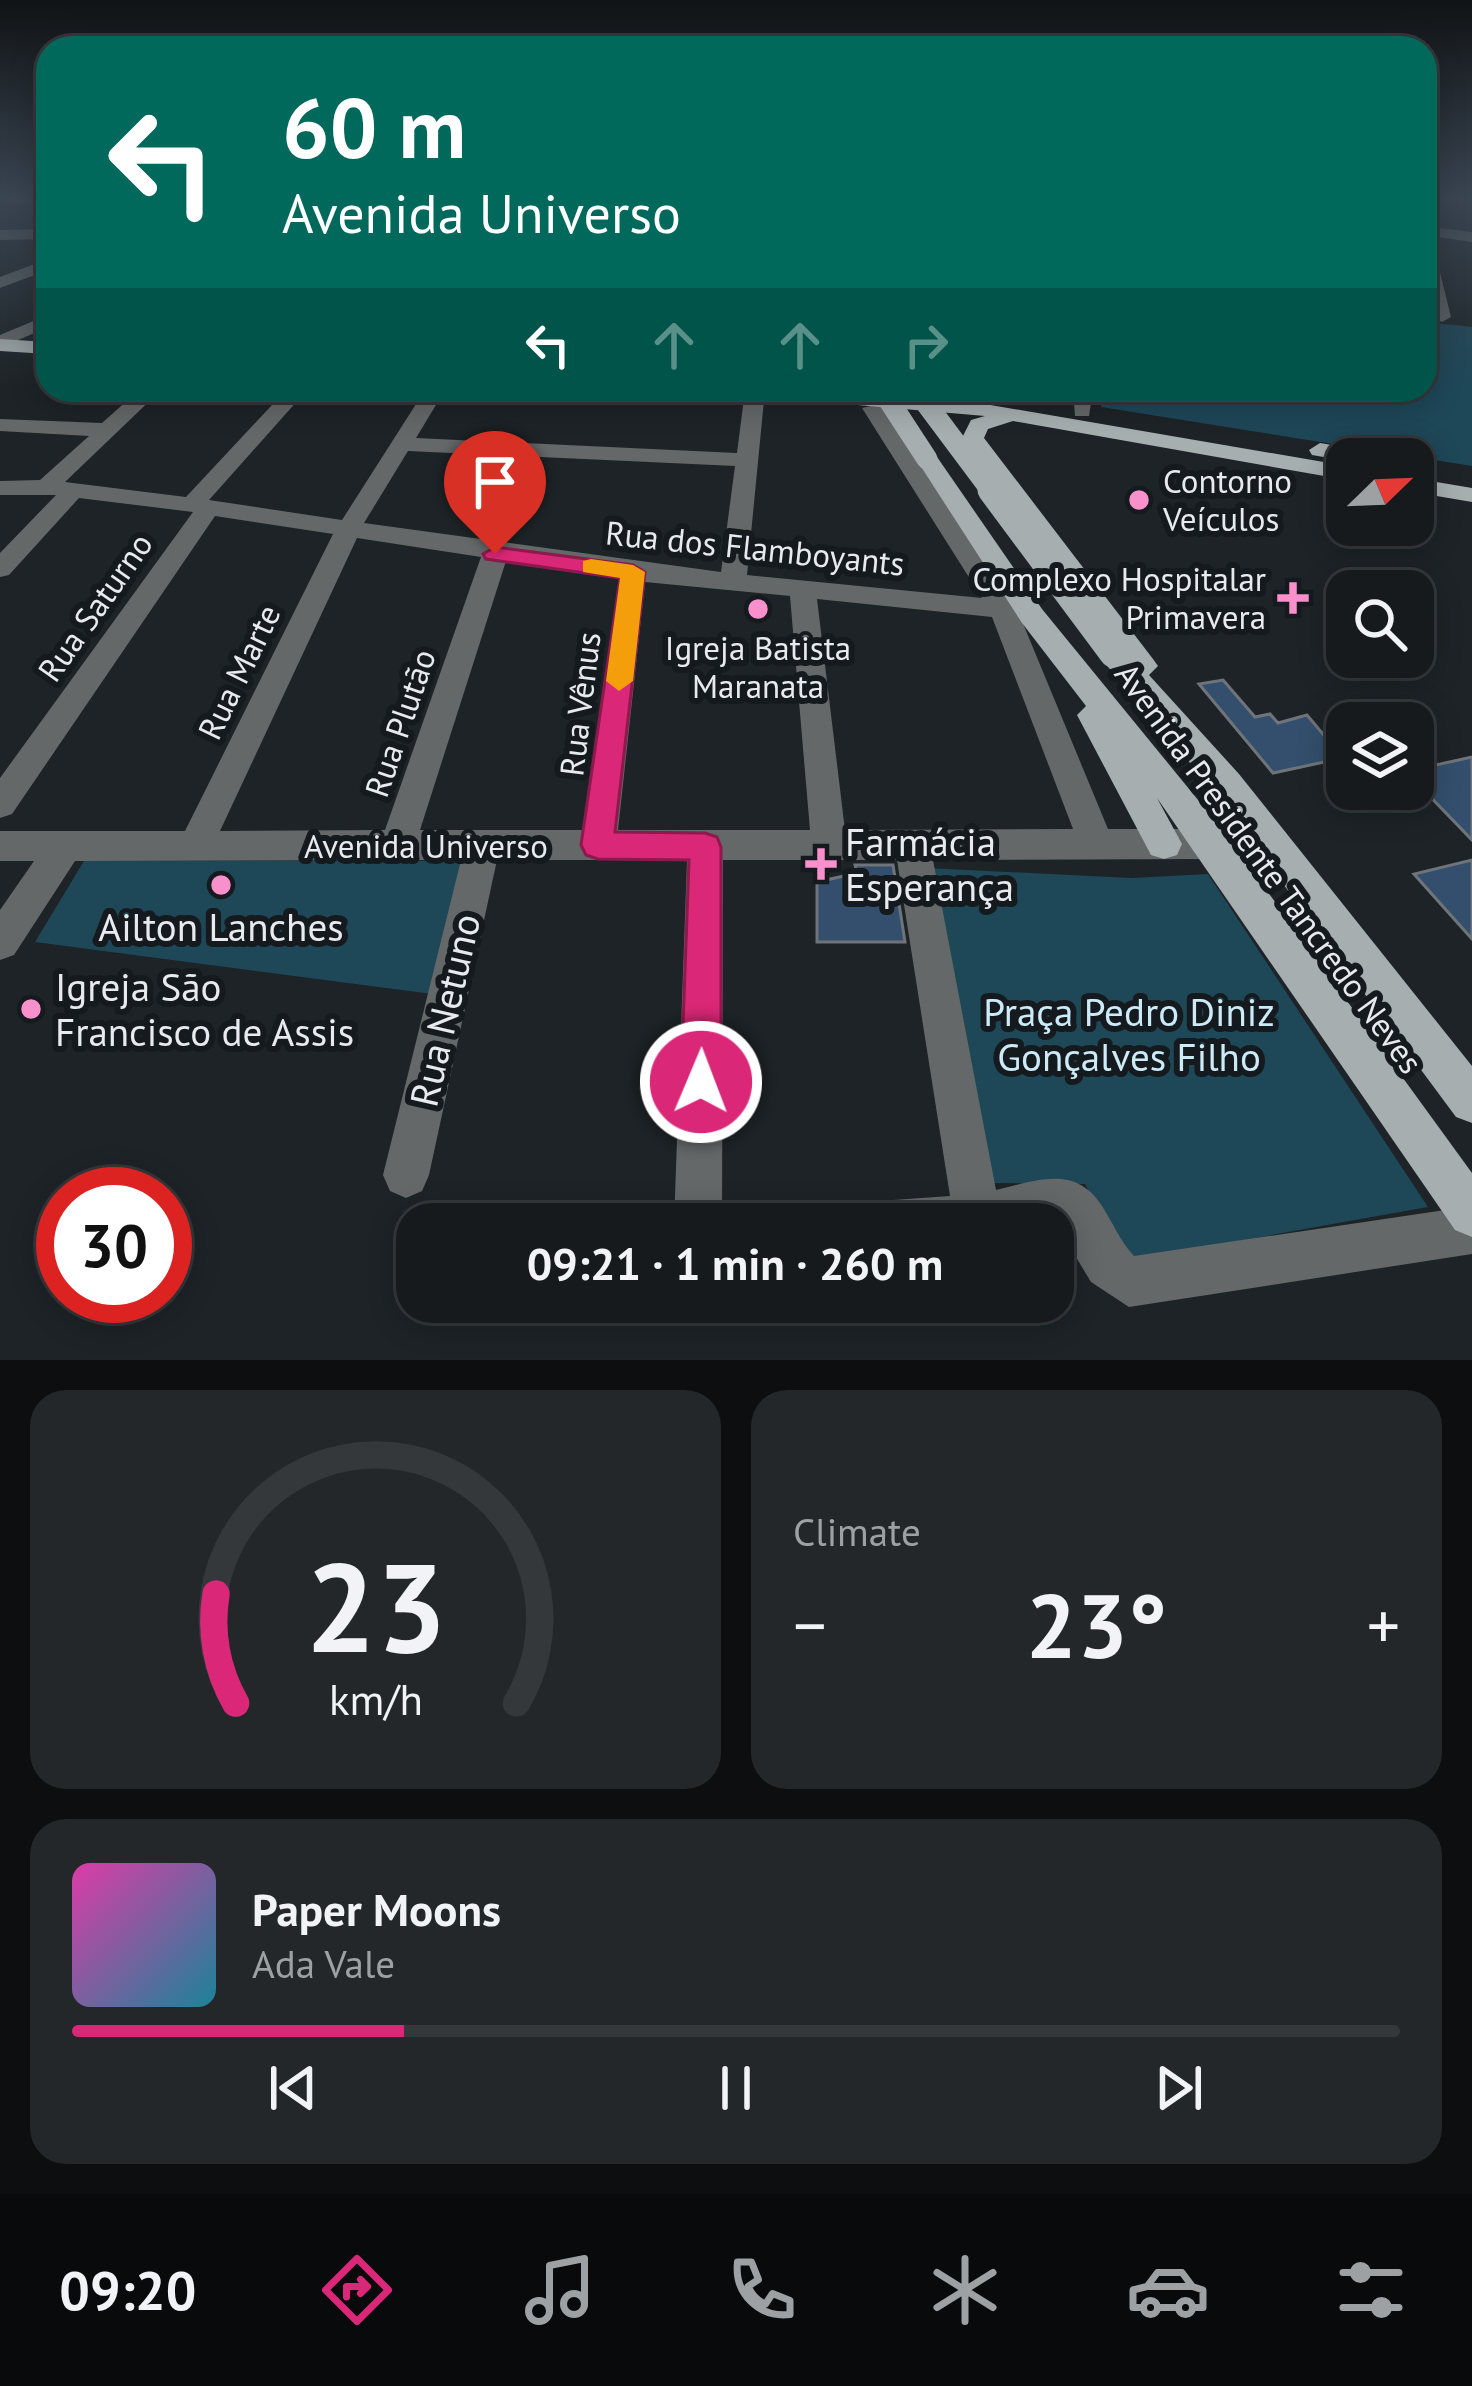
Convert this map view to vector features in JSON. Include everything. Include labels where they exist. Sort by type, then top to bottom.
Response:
[{"type":"main road","points":[[0,344],[36,347]]},
{"type":"main road","points":[[0,356],[36,358]]},
{"type":"main road","name":"Avenida Presidente Tancredo Neves","points":[[878,402],[927,458],[1058,652],[1212,844],[1472,1213]]},
{"type":"main road","points":[[907,402],[1326,453]]},
{"type":"main road","name":"Avenida Presidente Tancredo Neves","points":[[925,402],[1113,654],[1456,1057],[1472,1101]]},
{"type":"main road","points":[[1086,402],[1177,435],[1326,468]]},
{"type":"main road","points":[[1015,415],[988,420],[975,429],[973,438],[1227,783]]},
{"type":"main road","points":[[1434,470],[1472,476]]},
{"type":"main road","points":[[1434,488],[1472,495]]},
{"type":"main road","points":[[1058,652],[1164,844]]},
{"type":"street","points":[[6,278],[36,268]]},
{"type":"street","points":[[0,344],[36,326]]},
{"type":"street","points":[[0,568],[58,490],[138,402]]},
{"type":"street","name":"Rua Saturno","points":[[0,804],[199,508],[287,402]]},
{"type":"street","name":"Rua Marte","points":[[194,848],[349,528],[427,402]]},
{"type":"street","points":[[733,584],[752,402]]},
{"type":"street","points":[[876,402],[1003,609],[1097,845]]},
{"type":"street","points":[[0,425],[109,430]]},
{"type":"street","points":[[401,444],[746,460]]},
{"type":"street","name":"Rua dos Flamboyants","points":[[0,488],[58,490],[199,508],[633,572],[1003,609]]},
{"type":"street","name":"Rua Plutão","points":[[397,846],[495,554]]},
{"type":"street","name":"Rua Vênus","points":[[598,845],[633,572]]},
{"type":"street","points":[[803,592],[829,847]]},
{"type":"street","name":"Avenida Universo","points":[[0,846],[1212,844]]},
{"type":"street","name":"Rua Netuno","points":[[406,1175],[483,845]]},
{"type":"street","points":[[0,942],[65,846]]},
{"type":"street","points":[[914,846],[975,1203]]},
{"type":"street","points":[[698,1203],[705,847]]},
{"type":"street","points":[[1039,1203],[1061,1198],[1069,1203]]},
{"type":"street","points":[[1074,1211],[1106,1265],[1129,1282],[1472,1230]]},
{"type":"green space","points":[[1437,323],[1472,327],[1472,466],[1434,460],[1434,438],[1326,438],[1326,443],[1101,407],[1101,402],[1437,402]]},
{"type":"green space","points":[[84,861],[463,861],[432,994],[35,942]]},
{"type":"green space","name":"Praça Pedro Diniz Gonçalves Filho","points":[[927,868],[1132,878],[1208,874],[1428,1207],[1126,1261],[1085,1184],[984,1183]]},
{"type":"building","points":[[1223,680],[1255,717],[1270,714],[1278,723],[1307,715],[1326,738],[1326,762],[1273,773],[1199,684]]},
{"type":"building","points":[[1472,757],[1472,840],[1434,801],[1434,765]]},
{"type":"building","points":[[1472,860],[1472,939],[1414,874]]},
{"type":"building","points":[[855,865],[893,865],[905,942],[817,942],[817,882],[857,873]]},
{"type":"slow traffic","points":[[591,567],[633,572],[619,681]]},
{"type":"place","name":"Contorno Veículos","points":[[1139,500]]},
{"type":"place","name":"Complexo Hospitalar Primavera","points":[[1293,598]]},
{"type":"place","name":"Igreja Batista Maranata","points":[[758,609]]},
{"type":"place","name":"Farmácia Esperança","points":[[821,864]]},
{"type":"place","name":"Ailton Lanches","points":[[221,885]]},
{"type":"place","name":"Igreja São Francisco de Assis","points":[[31,1009]]},
{"type":"route","points":[[495,554],[633,572],[598,845],[705,847],[701,1082]]}]
